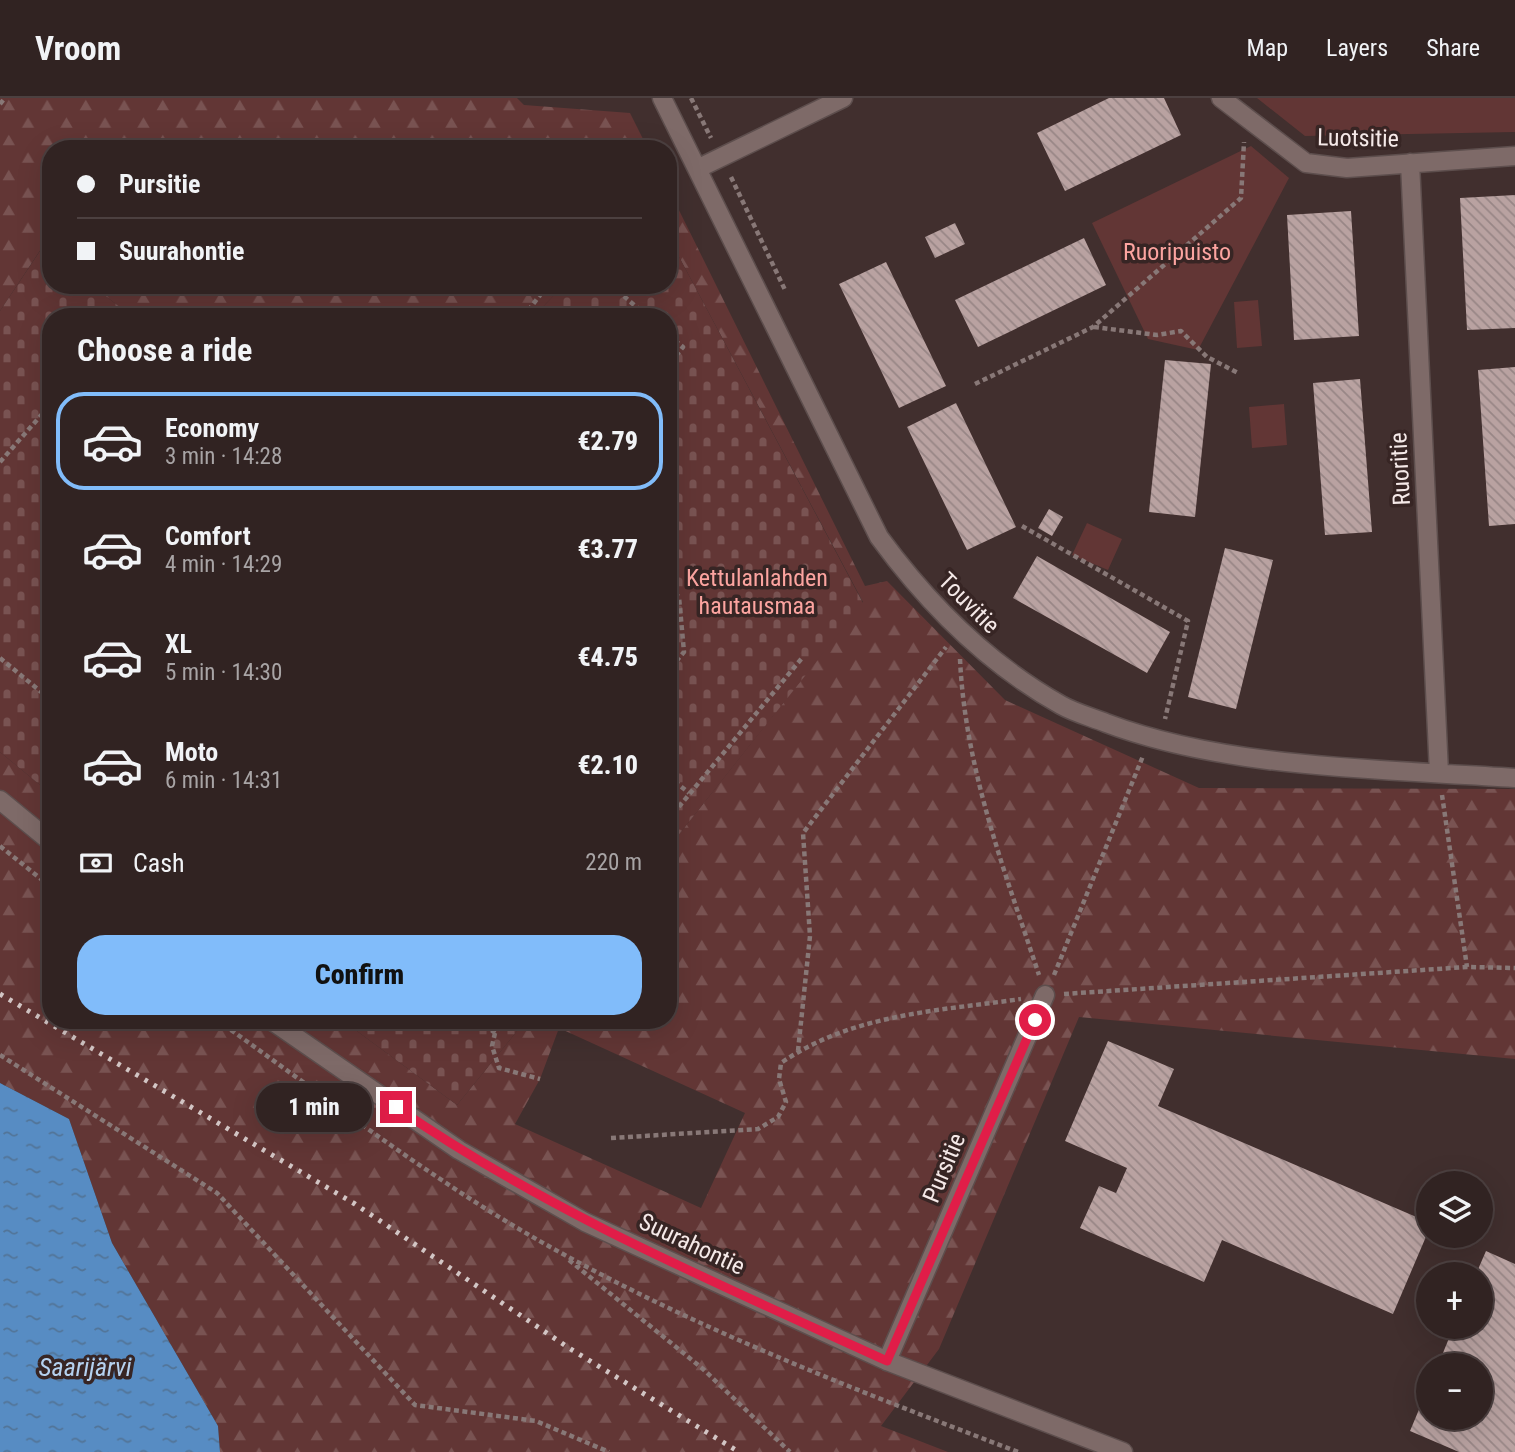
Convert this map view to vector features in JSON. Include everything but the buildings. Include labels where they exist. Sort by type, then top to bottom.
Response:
[{"type":"street","name":"Touvitie","points":[[662,98],[699,168],[879,537],[908,577],[988,656],[1062,706],[1250,758],[1515,778]]},
{"type":"street","points":[[699,168],[843,98]]},
{"type":"street","name":"Luotsitie","points":[[1221,98],[1306,163],[1347,167],[1515,156]]},
{"type":"street","name":"Ruoritie","points":[[1410,163],[1439,773]]},
{"type":"street","points":[[0,800],[42,835]]},
{"type":"street","name":"Pursitie","points":[[887,1361],[1045,995]]},
{"type":"street","name":"Suurahontie","points":[[284,1029],[459,1150],[585,1222],[887,1361],[1123,1452]]},
{"type":"path","points":[[0,104],[5,98]]},
{"type":"path","points":[[691,98],[789,298]]},
{"type":"path","points":[[975,384],[1093,327],[1241,198],[1246,117]]},
{"type":"path","points":[[530,308],[541,294]]},
{"type":"path","points":[[621,294],[638,308]]},
{"type":"path","points":[[1093,327],[1157,335],[1181,331],[1208,358],[1238,373]]},
{"type":"path","points":[[0,462],[42,414]]},
{"type":"path","points":[[1021,526],[1188,621],[1164,723],[1153,731],[1045,995]]},
{"type":"path","points":[[677,595],[684,652],[677,660]]},
{"type":"path","points":[[959,630],[961,686],[980,798],[1045,995]]},
{"type":"path","points":[[798,1051],[810,936],[803,833],[959,630]]},
{"type":"path","points":[[0,658],[42,693]]},
{"type":"path","points":[[677,809],[802,658]]},
{"type":"path","points":[[1164,723],[1177,725]]},
{"type":"path","points":[[1439,773],[1467,967]]},
{"type":"path","points":[[677,783],[690,793]]},
{"type":"path","points":[[0,846],[42,880]]},
{"type":"path","points":[[490,1029],[495,1033]]},
{"type":"path","points":[[498,1029],[492,1046],[499,1068],[540,1079]]},
{"type":"path","points":[[0,1055],[217,1193],[415,1405],[536,1421],[609,1452]]},
{"type":"path","points":[[562,1254],[703,1369],[790,1452]]},
{"type":"green space","points":[[0,98],[517,98],[524,105],[630,113],[644,140],[42,140],[42,250],[0,311]]},
{"type":"green space","points":[[1257,98],[1515,98],[1515,132],[1305,136]]},
{"type":"green space","name":"Ruoripuisto","points":[[1251,146],[1289,178],[1198,350],[1148,339],[1092,223]]},
{"type":"green space","points":[[677,206],[865,586],[887,581],[1005,700],[1199,788],[1515,789],[1515,1059],[1079,1017],[939,1349],[881,1426],[948,1452],[220,1452],[218,1426],[112,1243],[69,1119],[0,1083],[0,752],[42,787],[42,1029],[354,1029],[457,1105],[519,1029],[559,1029],[540,1079],[515,1124],[701,1208],[745,1113],[561,1029],[677,1029],[677,837],[863,602],[677,253]]},
{"type":"green space","points":[[42,248],[42,294],[103,294],[121,308],[42,308],[42,787],[0,752],[0,311]]},
{"type":"green space","name":"Kettulanlahden hautausmaa","points":[[677,253],[863,603],[677,837],[677,308],[542,308],[555,294],[677,294]]},
{"type":"green space","points":[[103,294],[555,294],[542,308],[121,308]]},
{"type":"green space","points":[[1258,300],[1262,346],[1237,348],[1234,302]]},
{"type":"green space","points":[[1284,404],[1287,445],[1252,448],[1249,407]]},
{"type":"green space","points":[[1087,523],[1122,539],[1108,570],[1072,555]]},
{"type":"green space","points":[[354,1029],[519,1029],[457,1105]]},
{"type":"water","name":"Saarijärvi","points":[[0,1083],[69,1119],[112,1243],[218,1426],[220,1452],[0,1452]]},
{"type":"railway","points":[[0,994],[42,1019]]},
{"type":"railway","points":[[59,1029],[355,1204],[569,1348],[739,1452]]},
{"type":"route","points":[[396,1107],[459,1150],[585,1222],[887,1361],[1035,1020]]}]
